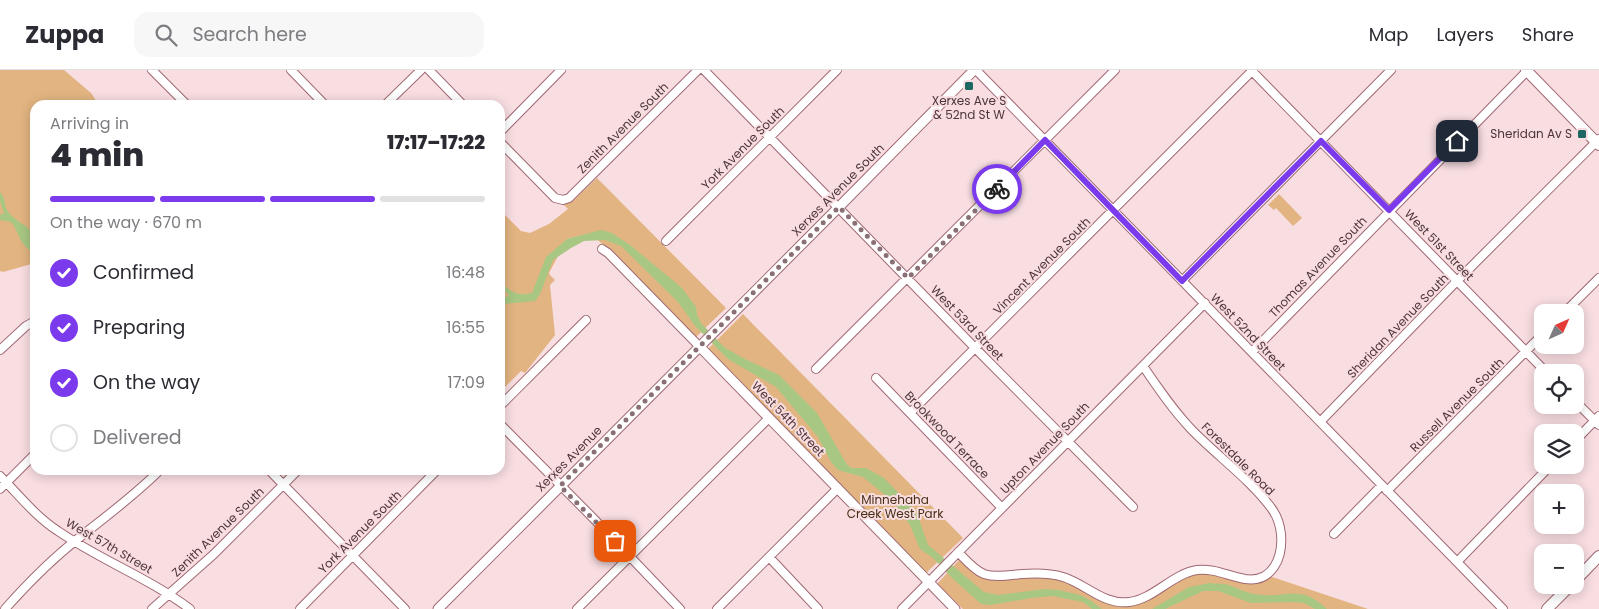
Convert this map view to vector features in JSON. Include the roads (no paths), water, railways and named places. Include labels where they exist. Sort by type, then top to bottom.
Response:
[{"type":"main road","points":[[1527,70],[1598,142]]},
{"type":"main road","points":[[1584,572],[1599,556]]},
{"type":"main road","points":[[1547,609],[1562,594]]},
{"type":"street","points":[[152,70],[181,100]]},
{"type":"street","points":[[291,70],[320,100]]},
{"type":"street","points":[[390,100],[421,70]]},
{"type":"street","points":[[429,70],[459,100]]},
{"type":"street","points":[[505,127],[561,70]]},
{"type":"street","name":"Zenith Avenue South","points":[[505,147],[555,198],[563,200],[569,198],[698,70]]},
{"type":"street","name":"West 53rd Street","points":[[704,70],[1061,436],[1068,440],[1133,507]]},
{"type":"street","name":"York Avenue South","points":[[666,242],[837,70]]},
{"type":"street","name":"West 52nd Street","points":[[975,70],[1503,609]]},
{"type":"street","name":"Xerxes Avenue South","points":[[718,326],[975,70]]},
{"type":"street","points":[[816,369],[1115,70]]},
{"type":"street","name":"West 51st Street","points":[[1252,70],[1538,364]]},
{"type":"street","name":"Vincent Avenue South","points":[[910,414],[1252,70]]},
{"type":"street","points":[[1182,281],[1391,70]]},
{"type":"street","name":"Thomas Avenue South","points":[[1252,352],[1527,70]]},
{"type":"street","name":"Sheridan Avenue South","points":[[1320,422],[1457,281],[1598,142]]},
{"type":"street","name":"West 54th Street","points":[[602,249],[702,343],[769,418],[955,609]]},
{"type":"street","points":[[1573,304],[1599,278]]},
{"type":"street","name":"Upton Avenue South","points":[[902,609],[1205,304]]},
{"type":"street","points":[[505,401],[586,320]]},
{"type":"street","points":[[0,350],[30,324]]},
{"type":"street","name":"Xerxes Avenue","points":[[438,609],[718,326]]},
{"type":"street","name":"Russell Avenue South","points":[[1334,534],[1385,488],[1534,344]]},
{"type":"street","name":"Forestdale Road","points":[[955,555],[985,574],[995,576],[1035,573],[1056,576],[1077,583],[1103,598],[1119,602],[1130,602],[1140,599],[1181,575],[1195,571],[1208,569],[1244,579],[1254,579],[1270,572],[1280,556],[1281,534],[1273,510],[1190,428],[1143,366]]},
{"type":"street","name":"Brookwood Terrace","points":[[876,378],[1002,508]]},
{"type":"street","points":[[1584,409],[1598,421],[1584,433]]},
{"type":"street","points":[[577,609],[769,418]]},
{"type":"street","points":[[505,429],[680,609]]},
{"type":"street","points":[[0,489],[30,459]]},
{"type":"street","points":[[1457,562],[1542,474]]},
{"type":"street","points":[[6,609],[31,581],[74,542],[129,500],[155,475]]},
{"type":"street","points":[[274,475],[405,609]]},
{"type":"street","name":"Zenith Avenue South","points":[[152,609],[214,554],[293,475]]},
{"type":"street","name":"York Avenue South","points":[[300,609],[432,475]]},
{"type":"street","name":"West 57th Street","points":[[0,476],[38,516],[74,542],[121,566],[190,609]]},
{"type":"street","points":[[717,609],[838,488]]},
{"type":"street","points":[[769,557],[818,609]]},
{"type":"place","name":"Xerxes Ave S & 52nd St W","points":[[969,86]]},
{"type":"place","name":"Sheridan Av S","points":[[1582,134]]},
{"type":"park label","name":"Minnehaha Creek West Park","points":[[895,507]]}]
